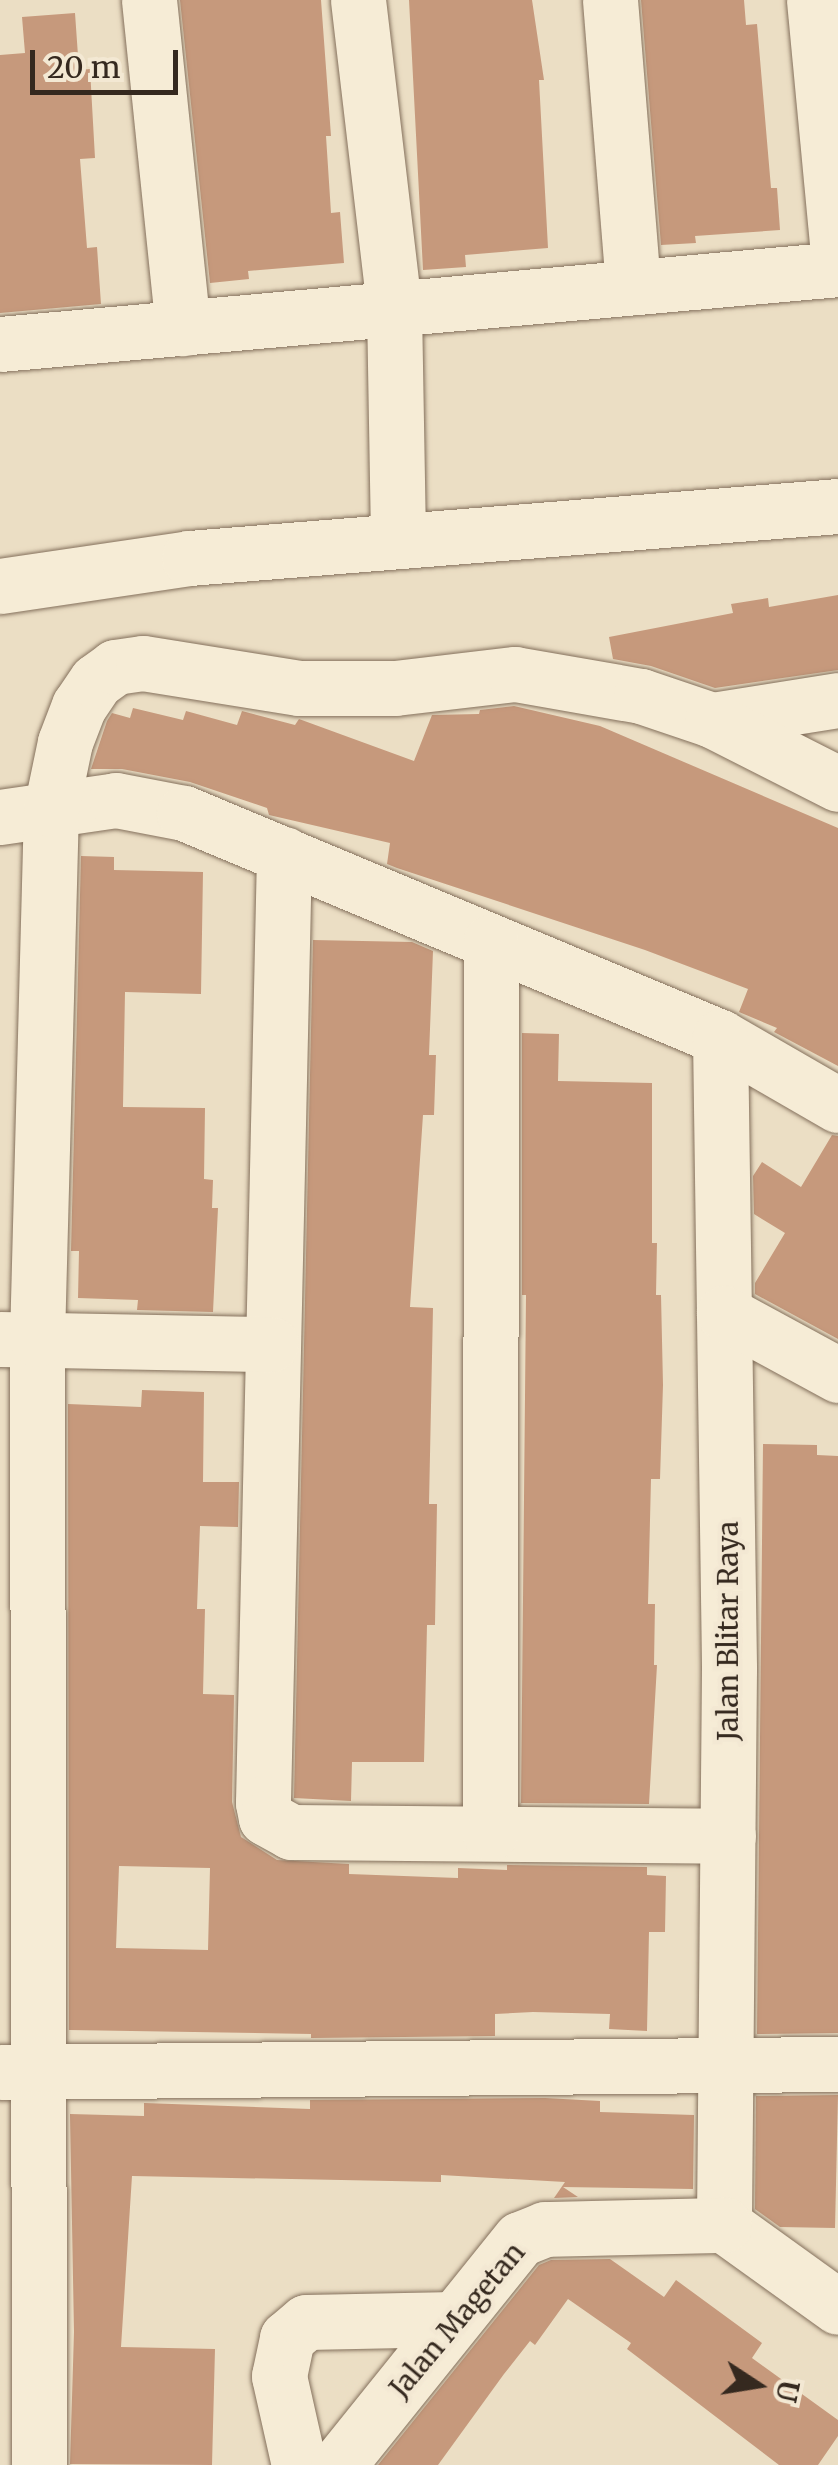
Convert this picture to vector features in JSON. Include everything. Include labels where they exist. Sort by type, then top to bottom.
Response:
[{"type":"street","points":[[148,0],[183,328]]},
{"type":"street","points":[[358,0],[394,308],[398,538]]},
{"type":"street","points":[[610,0],[633,287]]},
{"type":"street","points":[[814,0],[838,255]]},
{"type":"street","points":[[0,344],[838,269]]},
{"type":"street","points":[[0,586],[189,558],[398,538],[838,506]]},
{"type":"street","points":[[39,2465],[19,2072],[19,1339],[26,813],[65,742],[79,706],[96,681],[114,667],[143,663],[300,688],[395,688],[515,674],[641,696],[712,720],[838,784]]},
{"type":"street","points":[[712,720],[838,700]]},
{"type":"street","points":[[26,813],[116,800],[184,813],[720,1037],[838,1106]]},
{"type":"street","points":[[284,854],[263,1802],[266,1818],[291,1832],[728,1836]]},
{"type":"street","points":[[490,1833],[491,942]]},
{"type":"street","name":"Jalan Blitar Raya","points":[[720,1037],[728,1836],[724,2224]]},
{"type":"street","points":[[724,1313],[838,1376]]},
{"type":"street","points":[[19,1339],[272,1344]]},
{"type":"street","points":[[19,2072],[838,2064]]},
{"type":"street","points":[[724,2224],[833,2299]]},
{"type":"street","name":"Jalan Magetan","points":[[338,2465],[520,2239],[545,2229],[724,2224]]},
{"type":"street","points":[[299,2465],[279,2376],[287,2338],[306,2322],[454,2319]]},
{"type":"building","points":[[180,0],[321,0],[331,136],[326,136],[331,213],[340,212],[344,263],[248,271],[249,279],[210,283]]},
{"type":"building","points":[[409,0],[532,0],[544,80],[539,80],[548,248],[465,255],[466,267],[423,270]]},
{"type":"building","points":[[641,0],[744,0],[746,25],[757,24],[771,188],[777,188],[780,230],[695,236],[696,243],[661,245]]},
{"type":"building","points":[[75,13],[79,70],[90,69],[95,158],[80,159],[87,248],[97,247],[101,304],[0,313],[0,55],[25,53],[22,17]]},
{"type":"building","points":[[838,595],[838,670],[715,688],[651,666],[613,659],[609,637],[733,613],[731,604],[768,598],[769,607]]},
{"type":"building","points":[[514,706],[600,726],[838,828],[838,1066],[774,1032],[777,1028],[739,1012],[748,989],[645,950],[387,864],[390,843],[269,815],[267,808],[190,782],[122,769],[91,769],[112,713],[130,718],[133,708],[183,720],[186,711],[237,725],[242,711],[295,725],[299,719],[414,761],[432,715],[479,714],[480,710]]},
{"type":"building","points":[[81,856],[114,857],[114,870],[203,872],[201,994],[125,992],[123,1107],[205,1108],[204,1179],[213,1180],[212,1208],[218,1208],[213,1312],[137,1310],[138,1300],[78,1298],[79,1251],[71,1251]]},
{"type":"building","points":[[313,940],[412,942],[433,951],[429,1055],[436,1055],[434,1115],[423,1115],[410,1307],[433,1308],[429,1504],[437,1504],[435,1625],[427,1625],[424,1762],[352,1762],[351,1801],[294,1798]]},
{"type":"building","points":[[522,1033],[559,1034],[558,1081],[652,1083],[652,1243],[657,1243],[656,1295],[661,1295],[663,1385],[660,1479],[651,1479],[648,1604],[655,1604],[657,1665],[649,1804],[521,1803],[526,1295],[522,1295]]},
{"type":"building","points":[[832,1135],[838,1136],[838,1339],[755,1294],[755,1283],[785,1233],[754,1214],[753,1176],[762,1162],[801,1187]]},
{"type":"building","points":[[142,1390],[204,1392],[203,1482],[239,1482],[238,1527],[200,1526],[197,1609],[205,1609],[203,1694],[234,1695],[232,1802],[241,1837],[277,1860],[349,1864],[349,1874],[458,1878],[458,1868],[507,1870],[507,1865],[647,1867],[647,1875],[666,1876],[665,1932],[649,1932],[647,2031],[609,2029],[610,2014],[533,2012],[495,2014],[495,2036],[311,2038],[311,2034],[69,2030],[68,1404],[141,1407]],"holes":[[[119,1866],[210,1868],[208,1950],[116,1948]]]},
{"type":"building","points":[[763,1444],[817,1445],[817,1455],[838,1456],[838,2033],[757,2034]]},
{"type":"building","points":[[838,2095],[835,2228],[780,2227],[755,2209],[756,2096]]},
{"type":"building","points":[[310,2100],[600,2101],[600,2112],[694,2115],[693,2189],[563,2187],[578,2197],[554,2198],[565,2182],[441,2175],[441,2182],[132,2176],[121,2347],[215,2349],[212,2465],[70,2464],[74,2332],[70,2114],[144,2116],[144,2103],[310,2109]]},
{"type":"building","points":[[610,2259],[664,2297],[676,2280],[762,2343],[752,2358],[838,2420],[838,2436],[818,2465],[779,2465],[627,2349],[631,2343],[568,2299],[535,2345],[530,2341],[504,2374],[438,2465],[378,2465],[539,2265],[551,2260]]}]
